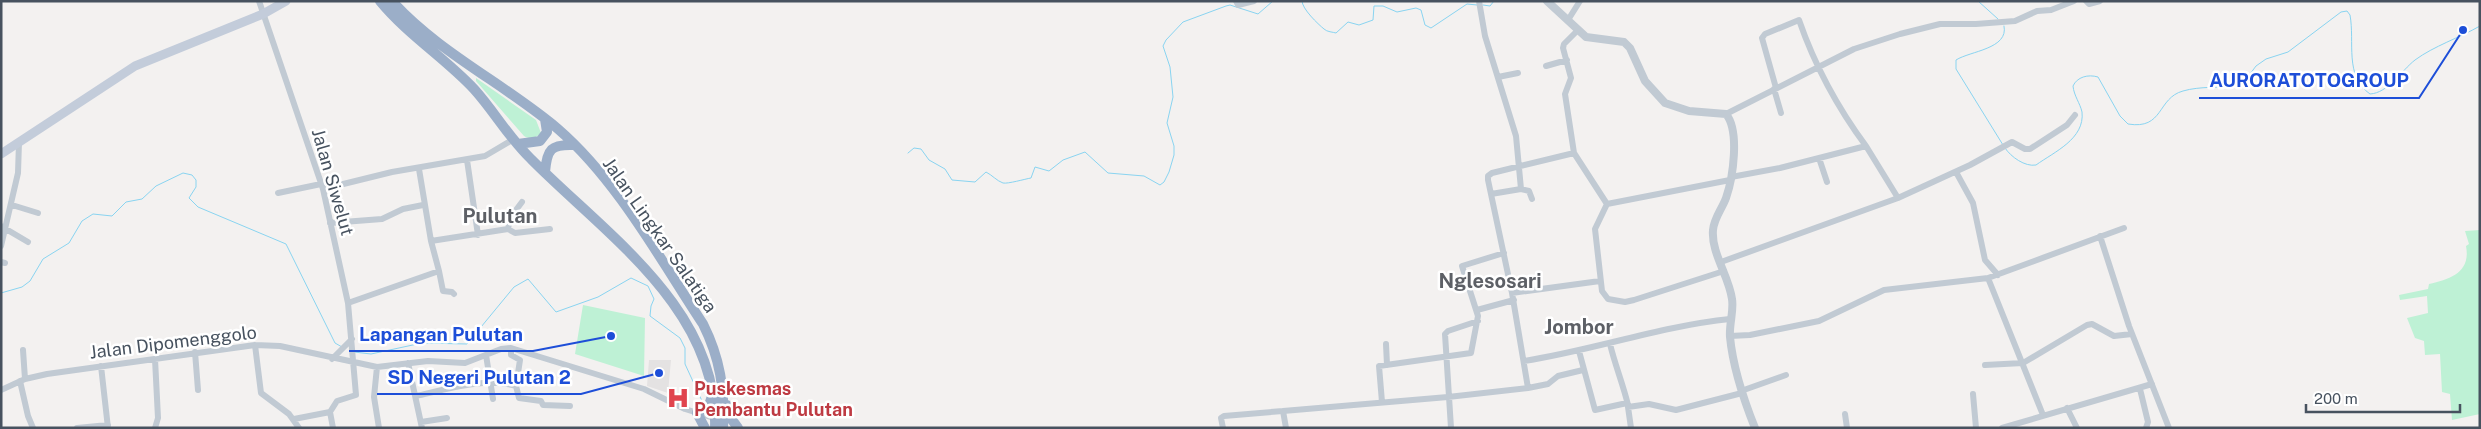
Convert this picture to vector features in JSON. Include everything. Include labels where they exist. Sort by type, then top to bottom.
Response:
[{"type":"highway","name":"Jalan Lingkar Salatiga","points":[[380,1],[395,19],[474,89],[530,159],[649,274],[678,310],[692,332],[704,358],[719,424]]},
{"type":"highway","name":"Jalan Lingkar Salatiga","points":[[392,1],[433,38],[545,119],[574,145],[612,190],[702,324],[714,346],[722,378],[724,397],[719,424]]},
{"type":"highway","points":[[516,142],[540,141],[547,132],[545,119]]},
{"type":"highway","points":[[545,172],[546,160],[552,148],[574,145]]},
{"type":"highway","points":[[705,428],[697,413],[709,405],[713,396]]},
{"type":"highway","points":[[724,397],[730,417],[738,428]]},
{"type":"main road","points":[[1,154],[135,66],[263,14],[286,1]]},
{"type":"street","name":"Jalan Siwelut","points":[[259,1],[322,187],[348,302],[356,395],[337,401],[330,412]]},
{"type":"street","points":[[1236,1],[1238,5],[1254,1]]},
{"type":"street","points":[[1548,1],[1586,37],[1624,42],[1630,48],[1645,81],[1665,103],[1689,111],[1726,114],[1854,49],[1928,25],[2007,22],[2074,1]]},
{"type":"street","points":[[1568,20],[1580,1]]},
{"type":"street","points":[[2086,1],[2089,4],[2100,1]]},
{"type":"street","points":[[1479,4],[1485,36],[1516,136],[1521,190]]},
{"type":"street","points":[[1781,113],[1762,40],[1765,34],[1799,20],[1817,69],[1846,119],[1866,146],[1898,198]]},
{"type":"street","points":[[1578,31],[1564,44],[1571,80],[1566,94],[1574,153],[1607,204]]},
{"type":"street","points":[[1546,66],[1567,60]]},
{"type":"street","points":[[1498,77],[1518,73]]},
{"type":"street","points":[[1726,114],[1733,125],[1734,134],[1731,179],[1726,198],[1713,229],[1714,239],[1732,300],[1730,336],[1742,392],[1755,428]]},
{"type":"street","points":[[1721,262],[1898,198],[1956,172],[2013,142],[2025,149],[2030,149],[2067,125],[2075,116]]},
{"type":"street","points":[[1,246],[18,173],[19,142]]},
{"type":"street","points":[[278,193],[322,187],[392,172],[467,160],[485,156],[516,142]]},
{"type":"street","points":[[1607,204],[1731,179],[1866,146]]},
{"type":"street","points":[[1528,388],[1513,297],[1488,176],[1519,166],[1574,153]]},
{"type":"street","points":[[1819,158],[1827,182]]},
{"type":"street","points":[[467,160],[478,235]]},
{"type":"street","points":[[419,169],[423,205],[442,290],[454,294]]},
{"type":"street","points":[[1956,172],[1973,202],[1985,260],[1998,274]]},
{"type":"street","points":[[1491,194],[1521,190],[1530,192],[1532,199]]},
{"type":"street","points":[[508,229],[510,218],[522,202]]},
{"type":"street","points":[[1607,204],[1595,229],[1600,281],[1604,296],[1608,299],[1625,302],[1724,271]]},
{"type":"street","points":[[12,205],[38,213]]},
{"type":"street","points":[[330,224],[382,219],[403,209],[423,205]]},
{"type":"street","points":[[4,228],[28,242]]},
{"type":"street","points":[[1730,336],[1750,335],[1819,321],[1884,290],[1988,278],[2124,228]]},
{"type":"street","points":[[431,240],[478,235],[508,229],[515,232],[550,229]]},
{"type":"street","points":[[2100,236],[2132,334],[2169,428]]},
{"type":"street","points":[[1382,402],[1378,367],[1470,353],[1478,321],[1477,310],[1462,266],[1504,253]]},
{"type":"street","points":[[348,302],[439,271]]},
{"type":"street","points":[[1988,278],[2043,415]]},
{"type":"street","points":[[1477,310],[1513,297],[1600,281]]},
{"type":"street","points":[[1524,361],[1579,351],[1688,325],[1730,319]]},
{"type":"street","points":[[1451,428],[1444,336],[1446,332],[1478,321]]},
{"type":"street","points":[[1985,365],[2023,363],[2087,325],[2092,324],[2114,336],[2132,334]]},
{"type":"street","points":[[332,359],[352,339]]},
{"type":"street","points":[[1386,344],[1387,365]]},
{"type":"street","points":[[1610,344],[1615,364],[1621,374],[1631,428]]},
{"type":"street","points":[[254,345],[262,393],[294,419],[299,428]]},
{"type":"street","name":"Jalan Dipomenggolo","points":[[1,390],[23,380],[101,366],[254,345],[280,346],[332,359],[353,356],[377,367],[428,361],[465,362],[501,348],[510,348]]},
{"type":"street","points":[[570,406],[543,405],[541,401],[519,398],[516,386],[520,360],[511,355],[510,348],[644,390],[719,424],[738,428]]},
{"type":"street","points":[[23,350],[23,380],[28,416],[33,428]]},
{"type":"street","points":[[1579,351],[1595,410],[1648,404],[1676,410],[1742,392],[1786,375]]},
{"type":"street","points":[[195,352],[198,390]]},
{"type":"street","points":[[486,355],[493,399]]},
{"type":"street","points":[[155,359],[158,418],[155,428]]},
{"type":"street","points":[[408,363],[421,425],[447,418]]},
{"type":"street","points":[[77,428],[108,426],[101,366]]},
{"type":"street","points":[[377,367],[374,397],[380,428]]},
{"type":"street","points":[[1223,428],[1221,418],[1224,416],[1448,398],[1528,388],[1550,384],[1557,376],[1583,370]]},
{"type":"street","points":[[416,396],[457,387],[505,383],[516,386]]},
{"type":"street","points":[[2002,428],[2152,384]]},
{"type":"street","points":[[2140,389],[2148,422],[2146,428]]},
{"type":"street","points":[[1973,394],[1976,428]]},
{"type":"street","points":[[2067,408],[2077,428]]},
{"type":"street","points":[[1283,411],[1286,428]]},
{"type":"street","points":[[294,419],[330,412],[333,428]]},
{"type":"street","points":[[1845,414],[1848,428]]},
{"type":"shaded area","points":[[649,360],[671,360],[668,393],[647,386]]},
{"type":"green space","points":[[476,78],[536,120],[541,133],[533,138],[524,136],[476,81]]},
{"type":"green space","points":[[2480,230],[2480,414],[2452,420],[2450,394],[2442,392],[2440,354],[2425,355],[2424,341],[2415,338],[2407,318],[2428,313],[2427,296],[2400,300],[2399,295],[2428,289],[2429,284],[2445,280],[2458,273],[2465,262],[2467,255],[2466,246],[2469,244],[2465,231]]},
{"type":"green space","points":[[583,305],[645,318],[644,376],[575,354]]},
{"type":"waterway","points":[[908,153],[914,148],[921,149],[929,160],[945,169],[952,180],[975,182],[986,172],[1005,183],[1031,178],[1035,167],[1049,171],[1063,160],[1085,152],[1108,173],[1144,176],[1160,185],[1164,182],[1169,172],[1174,155],[1174,146],[1167,123],[1173,97],[1170,67],[1163,46],[1166,40],[1183,22],[1226,6],[1230,5],[1258,14],[1273,1]]},
{"type":"waterway","points":[[1302,1],[1307,12],[1318,24],[1325,30],[1336,33],[1348,22],[1359,25],[1373,20],[1374,6],[1383,6],[1397,12],[1416,8],[1421,10],[1425,25],[1431,28],[1467,4],[1477,5]]},
{"type":"waterway","points":[[1483,5],[1490,6],[1494,1]]},
{"type":"waterway","points":[[1978,1],[1998,19]]},
{"type":"waterway","points":[[2005,148],[2019,161],[2036,165],[2067,144],[2079,130],[2082,121],[2082,112],[2073,86],[2077,80],[2083,77],[2098,77],[2120,116],[2128,124],[2140,125],[2154,118],[2168,100],[2183,91],[2237,86],[2244,82],[2256,66],[2266,59],[2288,52],[2341,12],[2347,11],[2350,15],[2354,68],[2362,87],[2370,94],[2383,90],[2422,55],[2480,26]]},
{"type":"waterway","points":[[2003,145],[1956,69],[1956,60],[1987,48],[2001,40],[2004,34],[2004,26]]},
{"type":"waterway","points":[[1,293],[22,287],[30,281],[43,259],[69,243],[82,221],[93,214],[112,216],[126,202],[142,199],[156,186],[183,173],[192,175],[196,180],[196,187],[189,198],[198,207],[286,244],[335,343],[342,347]]},
{"type":"waterway","points":[[354,352],[371,354],[422,343],[467,344],[514,287],[528,279],[556,312],[598,297],[631,278],[648,286],[654,299],[650,316],[680,338],[685,348],[685,364],[702,401]]},
{"type":"place","name":"AURORATOTOGROUP","points":[[2463,30]]},
{"type":"place","name":"Lapangan Pulutan","points":[[611,336]]},
{"type":"place","name":"SD Negeri Pulutan 2","points":[[659,373]]},
{"type":"place","name":"Puskesmas Pembantu Pulutan","points":[[678,398]]},
{"type":"district","name":"Pulutan","points":[[500,216]]},
{"type":"district","name":"Nglesosari","points":[[1490,281]]},
{"type":"district","name":"Jombor","points":[[1579,327]]}]
